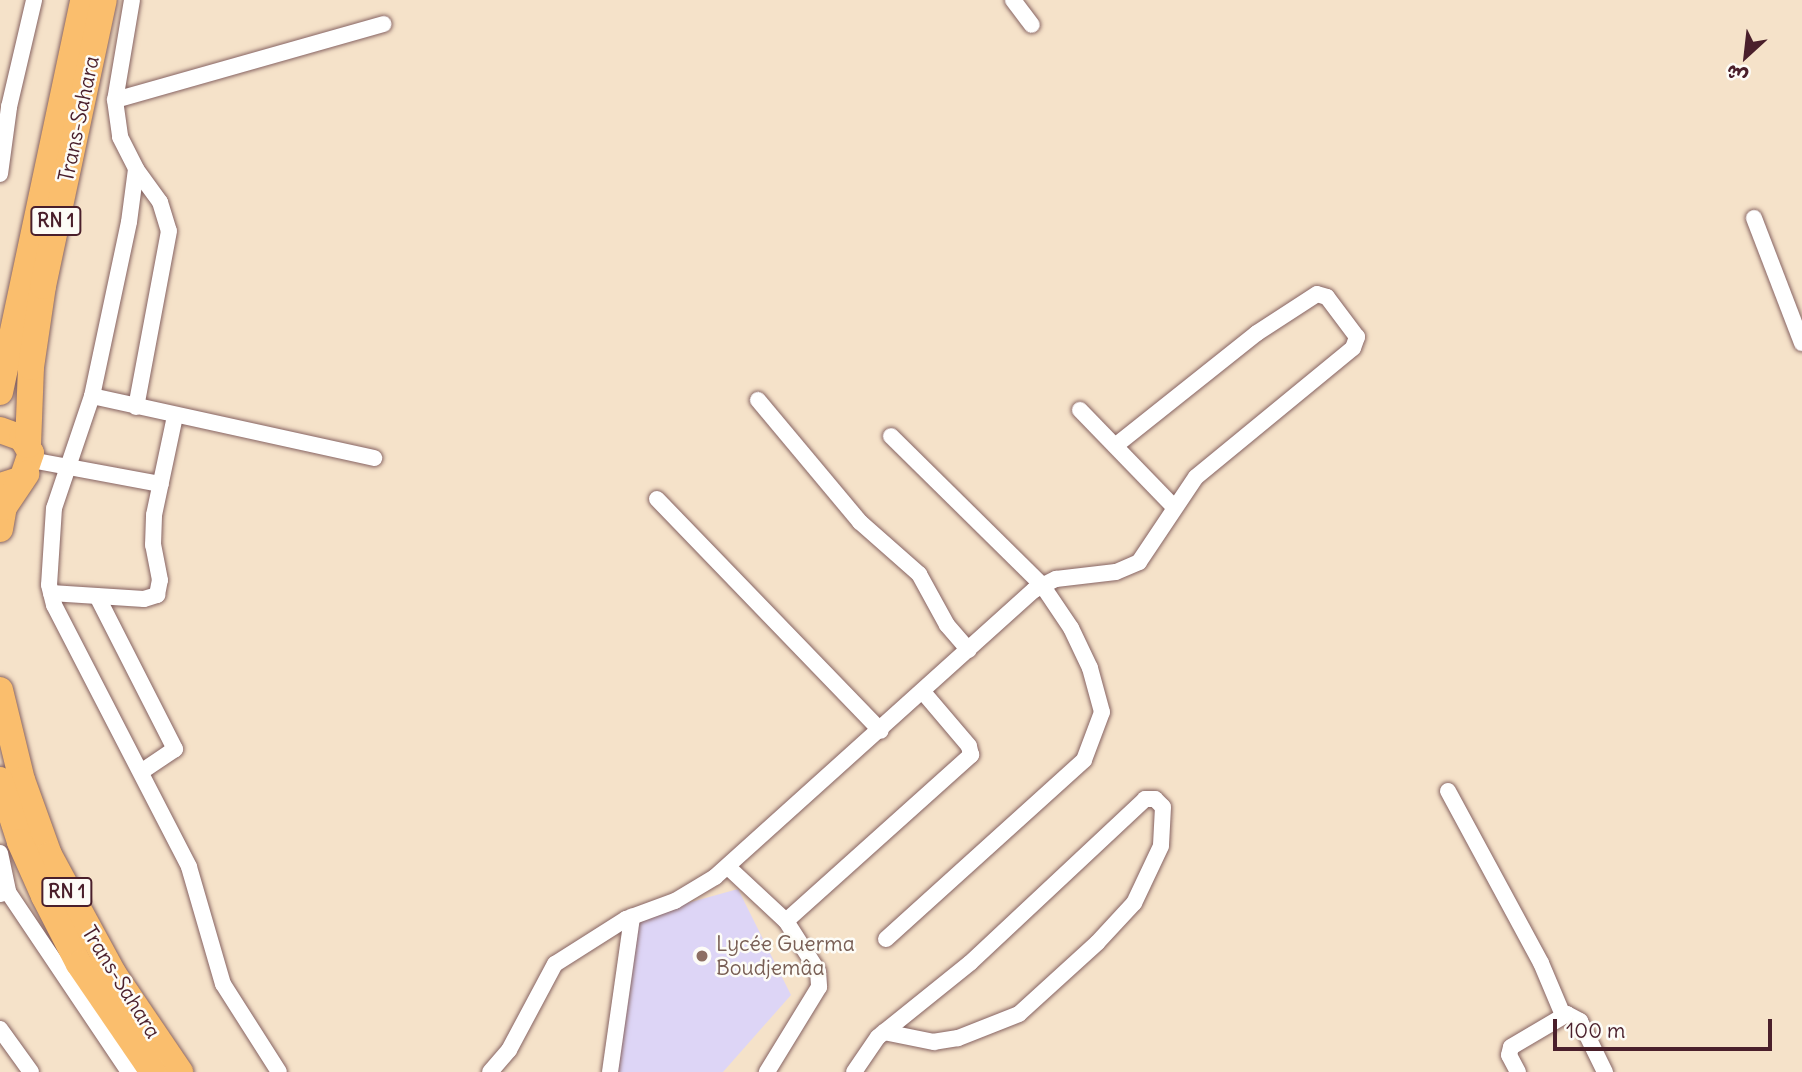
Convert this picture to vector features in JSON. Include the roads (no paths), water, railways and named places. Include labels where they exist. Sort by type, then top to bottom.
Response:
[{"type":"highway","name":"Trans-Sahara","points":[[0,392],[83,0]]},
{"type":"highway","name":"Trans-Sahara","points":[[29,459],[31,367],[43,286],[104,0]]},
{"type":"highway","points":[[0,430],[15,432],[29,459]]},
{"type":"highway","points":[[0,486],[15,484],[29,459]]},
{"type":"highway","points":[[0,528],[4,506],[29,459]]},
{"type":"highway","name":"Trans-Sahara","points":[[0,690],[22,780],[49,855],[113,973],[180,1072]]},
{"type":"highway","name":"Trans-Sahara","points":[[0,780],[20,842],[67,941],[153,1072]]},
{"type":"street","points":[[0,174],[4,108],[34,0]]},
{"type":"street","points":[[132,0],[116,100],[120,137],[135,169],[160,202],[169,231],[136,407]]},
{"type":"street","points":[[1013,0],[1032,25]]},
{"type":"street","points":[[116,100],[383,24]]},
{"type":"street","points":[[135,169],[92,396],[54,508],[48,556],[51,593],[142,771],[200,893],[223,984],[279,1072]]},
{"type":"street","points":[[1754,218],[1802,342]]},
{"type":"street","points":[[490,1072],[509,1050],[555,964],[582,944],[632,918],[675,901],[728,867],[1042,585],[1128,569],[1146,554],[1173,506],[1196,477],[1353,348],[1357,337],[1327,297],[1317,294],[1257,333],[1115,446]]},
{"type":"street","points":[[92,396],[374,458]]},
{"type":"street","points":[[758,400],[860,522],[919,574],[947,625],[969,650]]},
{"type":"street","points":[[1080,410],[1173,506]]},
{"type":"street","points":[[51,593],[144,599],[157,595],[160,580],[153,545],[160,484],[175,416]]},
{"type":"street","points":[[886,939],[1084,760],[1096,738],[1102,712],[1090,668],[1071,628],[1042,585],[891,436]]},
{"type":"street","points":[[29,459],[160,484]]},
{"type":"street","points":[[657,499],[881,731]]},
{"type":"street","points":[[97,596],[175,749],[142,771]]},
{"type":"street","points":[[786,921],[971,755],[969,746],[923,692]]},
{"type":"street","points":[[1448,791],[1542,963],[1563,1015],[1580,1021],[1605,1072]]},
{"type":"street","points":[[854,1072],[864,1053],[884,1032],[979,955],[1145,799],[1155,799],[1163,807],[1161,846],[1134,903],[1019,1014],[958,1038],[934,1042],[884,1032]]},
{"type":"street","points":[[0,853],[4,893],[129,1072]]},
{"type":"street","points":[[728,867],[786,921],[818,971],[818,986],[767,1072]]},
{"type":"street","points":[[610,1072],[632,918]]},
{"type":"street","points":[[1518,1072],[1509,1055],[1511,1047],[1563,1015]]},
{"type":"street","points":[[0,1029],[31,1072]]},
{"type":"place","name":"Lycée Guerma Boudjemâa","points":[[702,956]]}]
